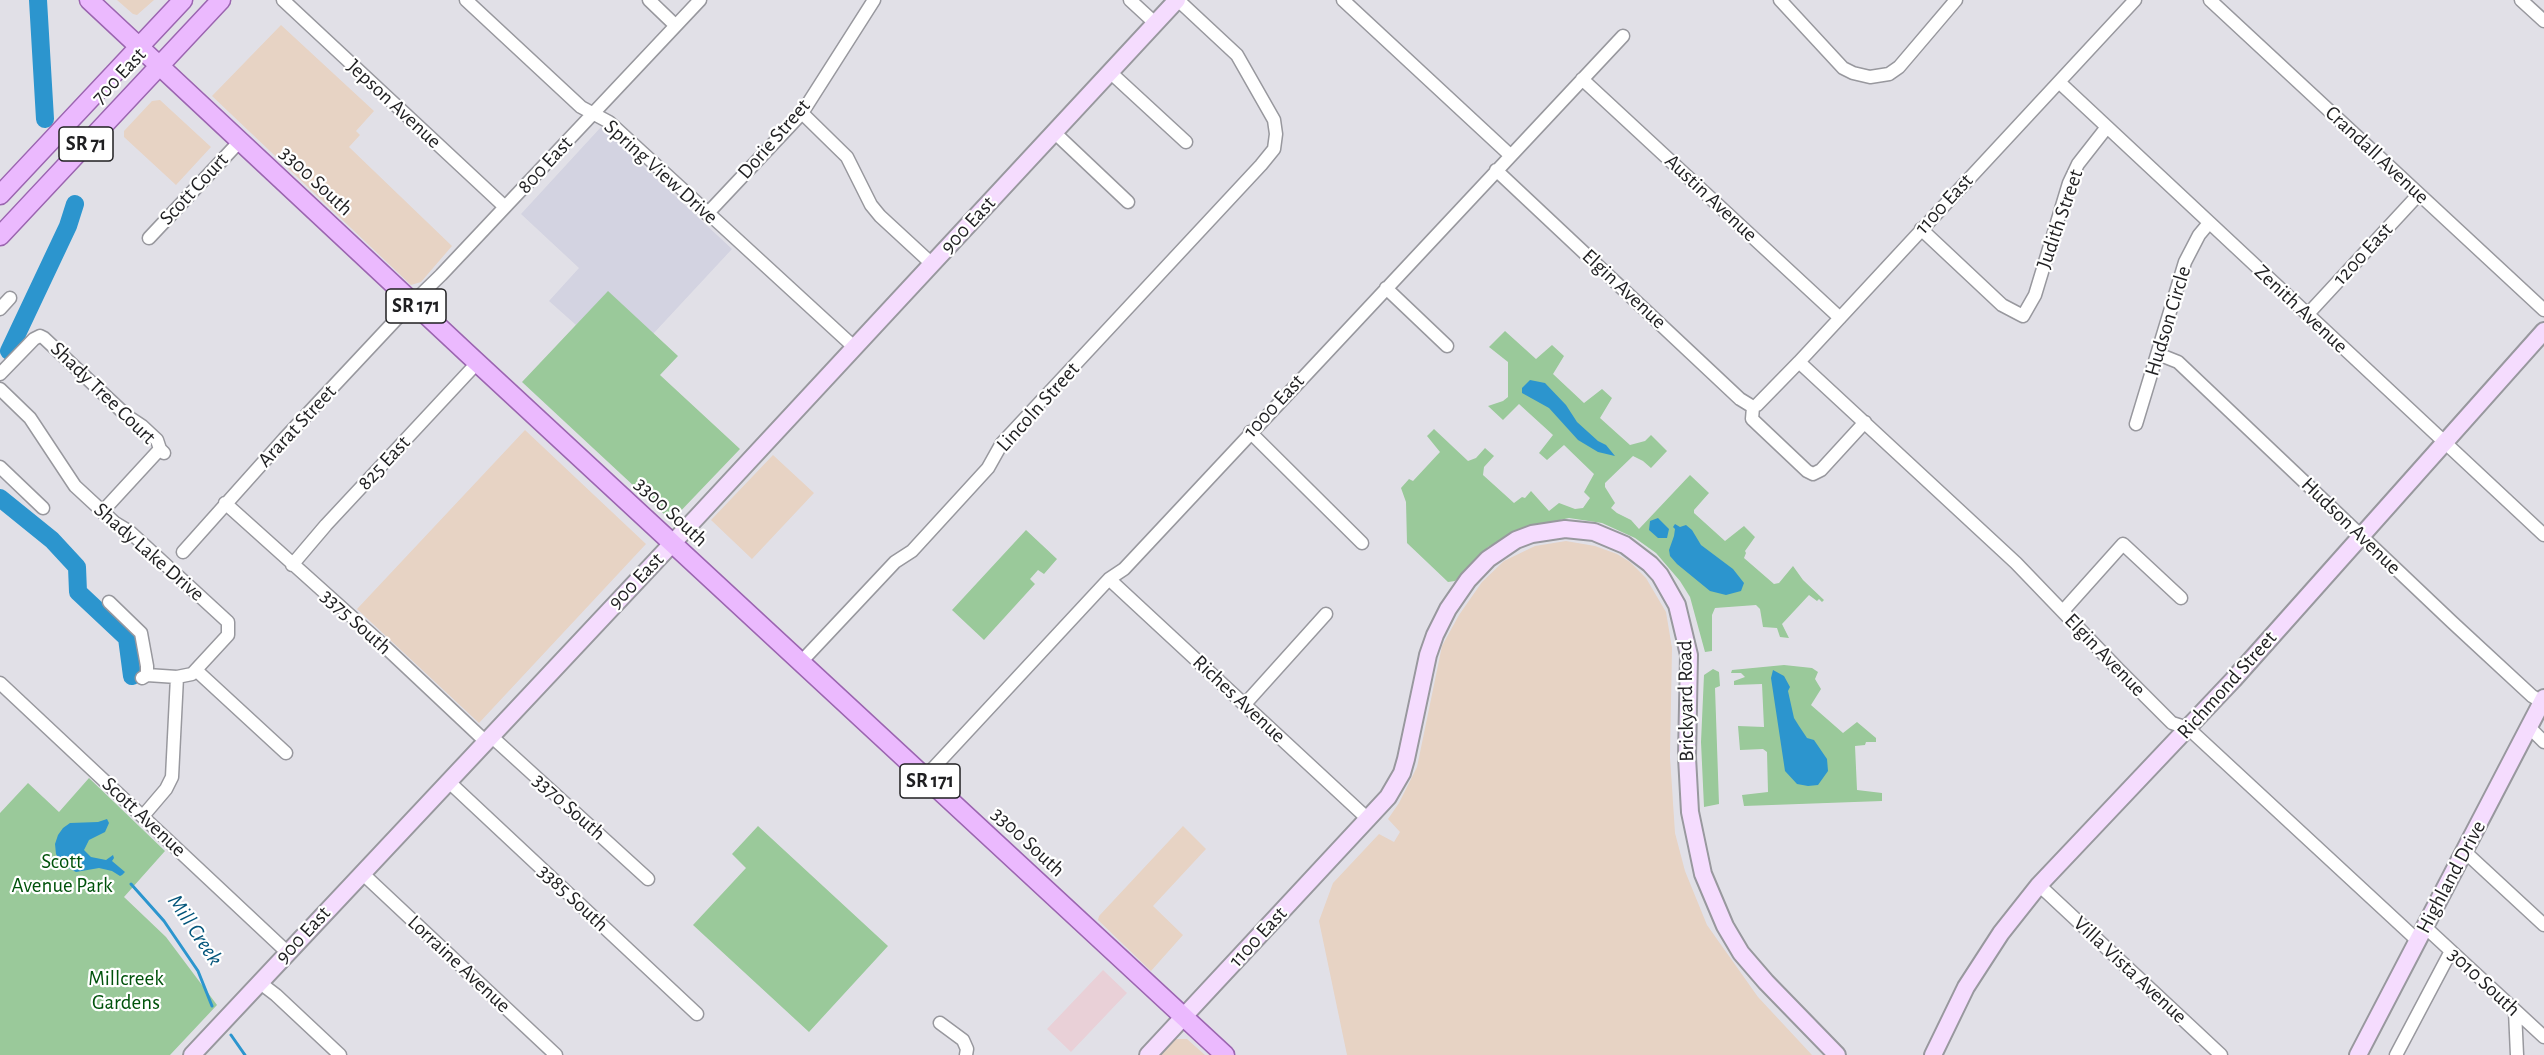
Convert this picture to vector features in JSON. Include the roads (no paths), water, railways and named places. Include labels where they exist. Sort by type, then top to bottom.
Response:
[{"type":"main road","name":"3300 South","points":[[88,0],[1226,1055]]},
{"type":"main road","name":"700 East","points":[[0,195],[183,0]]},
{"type":"main road","name":"700 East","points":[[0,236],[221,0]]},
{"type":"street","name":"Jepson Avenue","points":[[283,0],[505,207]]},
{"type":"street","name":"Spring View Drive","points":[[466,0],[580,107],[609,122],[854,347]]},
{"type":"street","points":[[648,0],[675,25]]},
{"type":"street","name":"800 East","points":[[414,304],[700,0]]},
{"type":"street","name":"Dorie Street","points":[[707,214],[802,112],[874,0]]},
{"type":"street","points":[[1130,0],[1156,24]]},
{"type":"street","name":"900 East","points":[[192,1055],[1178,0]]},
{"type":"street","name":"Lincoln Street","points":[[801,662],[895,562],[912,551],[988,468],[1002,443],[1262,165],[1274,149],[1276,134],[1274,120],[1237,55],[1178,0]]},
{"type":"street","points":[[1343,0],[1510,155]]},
{"type":"street","points":[[1780,0],[1834,60],[1847,71],[1870,77],[1882,76],[1895,70],[1956,0]]},
{"type":"street","name":"1100 East","points":[[1753,407],[1840,318],[2135,0]]},
{"type":"street","name":"Crandall Avenue","points":[[2210,0],[2544,310]]},
{"type":"street","points":[[2521,0],[2544,21]]},
{"type":"street","name":"1000 East","points":[[925,777],[1108,579],[1124,569],[1623,36]]},
{"type":"street","points":[[1110,72],[1186,142]]},
{"type":"street","name":"Austin Avenue","points":[[1582,79],[1840,318]]},
{"type":"street","name":"Zenith Avenue","points":[[2058,82],[2544,535]]},
{"type":"street","points":[[802,112],[847,157],[871,205],[880,216],[932,264]]},
{"type":"street","name":"Judith Street","points":[[1921,229],[2002,305],[2023,316],[2035,295],[2069,183],[2078,164],[2107,127]]},
{"type":"street","points":[[1054,132],[1128,202]]},
{"type":"street","name":"Scott Court","points":[[149,238],[240,141]]},
{"type":"street","name":"Elgin Avenue","points":[[1496,170],[1740,399],[1753,407]]},
{"type":"street","name":"1200 East","points":[[2307,315],[2419,194]]},
{"type":"street","name":"Hudson Circle","points":[[2136,424],[2185,262],[2199,235],[2209,224]]},
{"type":"street","points":[[1386,288],[1447,346]]},
{"type":"street","points":[[0,309],[10,298]]},
{"type":"street","name":"Ararat Street","points":[[183,552],[225,503],[403,312],[414,304]]},
{"type":"street","name":"Richmond Street","points":[[1936,1054],[1954,1008],[1977,969],[2001,933],[2039,885],[2188,728],[2544,332]]},
{"type":"street","name":"Shady Tree Court","points":[[0,374],[39,336],[48,341],[127,416],[157,440],[162,451],[102,512]]},
{"type":"street","name":"Hudson Avenue","points":[[2158,354],[2178,363],[2524,688],[2543,700]]},
{"type":"street","name":"Elgin Avenue","points":[[1798,362],[2016,563],[2172,723],[2188,728],[2421,933]]},
{"type":"street","name":"825 East","points":[[292,565],[326,525],[477,363]]},
{"type":"street","name":"Shady Lake Drive","points":[[0,389],[30,418],[67,477],[102,512],[130,532],[228,622],[228,635],[197,671]]},
{"type":"street","points":[[1753,407],[1752,419],[1813,474],[1821,470],[1865,422]]},
{"type":"street","points":[[1250,432],[1362,543]]},
{"type":"street","points":[[0,467],[43,508]]},
{"type":"street","name":"3375 South","points":[[225,503],[488,739]]},
{"type":"street","name":"Brickyard Road","points":[[1369,820],[1388,797],[1402,773],[1428,656],[1435,635],[1456,596],[1478,569],[1502,548],[1516,540],[1548,531],[1565,529],[1594,532],[1625,545],[1650,564],[1660,575],[1677,605],[1686,634],[1689,655],[1689,803],[1696,849],[1713,898],[1725,926],[1755,970],[1837,1055]]},
{"type":"street","points":[[2063,611],[2123,544],[2181,598]]},
{"type":"street","name":"Riches Avenue","points":[[1108,579],[1369,820]]},
{"type":"street","points":[[109,602],[141,633],[147,666],[144,676],[177,677],[197,671],[286,753]]},
{"type":"street","points":[[1245,704],[1326,614]]},
{"type":"street","points":[[143,816],[166,789],[172,777],[177,677]]},
{"type":"street","name":"Scott Avenue","points":[[0,683],[287,952]]},
{"type":"street","name":"Highland Drive","points":[[2358,1055],[2543,700]]},
{"type":"street","points":[[2529,727],[2544,742]]},
{"type":"street","name":"3370 South","points":[[488,739],[648,879]]},
{"type":"street","name":"3385 South","points":[[448,781],[697,1014]]},
{"type":"street","name":"1100 East","points":[[1148,1055],[1369,820]]},
{"type":"street","points":[[2464,851],[2544,925]]},
{"type":"street","name":"Lorraine Avenue","points":[[362,873],[556,1055]]},
{"type":"street","name":"Villa Vista Avenue","points":[[2039,885],[2221,1055]]},
{"type":"street","name":"3010 South","points":[[2421,933],[2451,951],[2544,1037]]},
{"type":"street","points":[[2396,1055],[2451,951]]},
{"type":"street","points":[[259,982],[340,1055]]},
{"type":"street","points":[[2515,1011],[2517,1055]]},
{"type":"street","points":[[940,1023],[963,1040],[967,1049],[966,1055]]},
{"type":"water","points":[[1530,380],[1545,383],[1566,405],[1577,422],[1598,441],[1606,445],[1615,456],[1598,452],[1578,440],[1549,408],[1522,393],[1522,388]]},
{"type":"water","points":[[1658,518],[1669,529],[1667,538],[1658,538],[1649,530],[1650,521]]},
{"type":"water","points":[[1675,524],[1680,527],[1686,525],[1701,545],[1733,569],[1744,583],[1741,591],[1726,595],[1710,591],[1677,564],[1670,556],[1669,550]]},
{"type":"water","points":[[1773,670],[1784,676],[1790,687],[1788,691],[1794,718],[1807,738],[1814,740],[1827,759],[1828,771],[1818,785],[1797,784],[1785,771],[1771,678]]},
{"type":"water","points":[[107,819],[109,823],[105,832],[89,840],[84,850],[91,857],[106,860],[113,855],[112,861],[125,872],[122,875],[99,868],[76,872],[61,864],[56,854],[55,844],[63,828],[70,823],[98,822]]},
{"type":"waterway","name":"Mill Creek","points":[[38,0],[45,119]]},
{"type":"waterway","name":"Mill Creek","points":[[9,351],[68,226],[75,204]]},
{"type":"waterway","name":"Mill Creek","points":[[0,498],[52,540],[77,567],[78,592],[127,638],[132,676]]},
{"type":"waterway","name":"Mill Creek","points":[[131,884],[164,921],[198,971],[212,1006]]},
{"type":"waterway","name":"Mill Creek","points":[[231,1035],[245,1055]]},
{"type":"park label","name":"Scott Avenue Park","points":[[62,874]]},
{"type":"park label","name":"Millcreek Gardens","points":[[126,991]]}]
